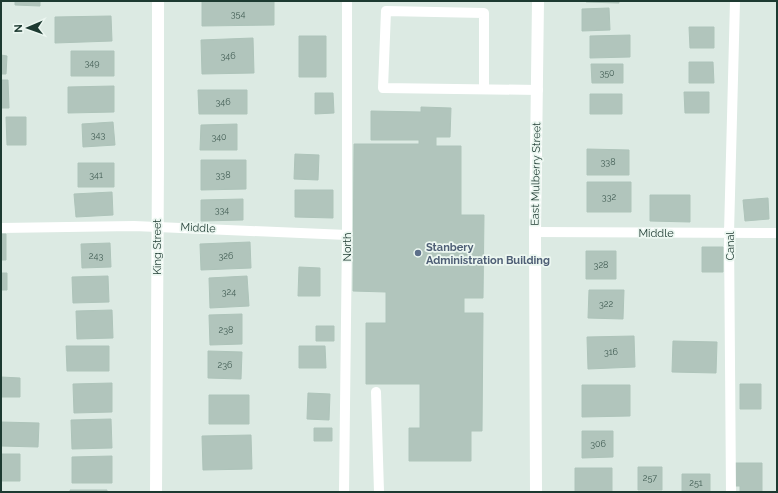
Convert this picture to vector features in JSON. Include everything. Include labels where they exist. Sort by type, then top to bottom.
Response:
[{"type":"street","name":"King Street","points":[[156,492],[158,1]]},
{"type":"street","name":"East Mulberry Street","points":[[536,492],[535,232],[538,1]]},
{"type":"lane","name":"North","points":[[344,492],[347,235],[347,1]]},
{"type":"lane","name":"Canal","points":[[731,492],[729,233],[735,1]]},
{"type":"lane","points":[[484,89],[484,13],[386,11],[383,88],[538,90]]},
{"type":"lane","name":"Middle","points":[[1,228],[134,226],[347,235]]},
{"type":"lane","name":"Middle","points":[[535,232],[777,234]]},
{"type":"lane","points":[[376,392],[379,492]]},
{"type":"building","points":[[15,1],[40,1],[40,6],[15,5]]},
{"type":"building","points":[[202,1],[274,2],[274,25],[202,26]]},
{"type":"building","points":[[619,1],[619,3],[586,2]]},
{"type":"building","points":[[609,8],[610,30],[582,31],[582,9]]},
{"type":"building","points":[[111,16],[112,41],[55,43],[55,17]]},
{"type":"building","points":[[689,27],[714,27],[714,48],[690,48]]},
{"type":"building","points":[[630,35],[630,57],[590,58],[590,36]]},
{"type":"building","points":[[299,36],[326,36],[326,77],[299,77]]},
{"type":"building","points":[[253,38],[254,73],[202,74],[201,40]]},
{"type":"building","points":[[71,51],[114,51],[114,76],[71,76]]},
{"type":"building","points":[[1,55],[7,56],[6,74],[1,74]]},
{"type":"building","points":[[689,62],[713,62],[714,83],[689,83]]},
{"type":"building","points":[[591,64],[623,64],[623,83],[592,83]]},
{"type":"building","points":[[1,80],[8,80],[9,108],[1,108]]},
{"type":"building","points":[[114,86],[114,112],[68,113],[68,87]]},
{"type":"building","points":[[198,90],[247,90],[247,114],[199,114]]},
{"type":"building","points":[[684,92],[709,92],[709,113],[685,113]]},
{"type":"building","points":[[315,93],[333,93],[334,113],[315,114]]},
{"type":"building","points":[[590,94],[622,94],[622,114],[590,114]]},
{"type":"building","name":"Stanbery Administration Building","points":[[421,107],[451,108],[450,137],[436,137],[436,146],[461,146],[461,215],[484,215],[483,298],[464,298],[464,313],[483,313],[482,431],[471,431],[471,461],[409,461],[409,428],[420,428],[420,384],[366,384],[366,323],[386,323],[386,292],[353,291],[354,144],[419,144],[419,140],[371,140],[371,111],[421,112]]},
{"type":"building","points":[[6,117],[26,117],[26,145],[7,145]]},
{"type":"building","points":[[113,122],[115,145],[83,147],[82,124]]},
{"type":"building","points":[[237,124],[237,150],[200,150],[201,125]]},
{"type":"building","points":[[587,149],[629,150],[629,175],[587,175]]},
{"type":"building","points":[[295,154],[319,155],[318,180],[294,179]]},
{"type":"building","points":[[201,160],[246,160],[246,189],[201,190]]},
{"type":"building","points":[[78,163],[114,163],[114,187],[78,187]]},
{"type":"building","points":[[587,182],[631,182],[631,212],[587,212]]},
{"type":"building","points":[[295,190],[333,190],[333,218],[295,217]]},
{"type":"building","points":[[112,192],[113,215],[76,217],[74,194]]},
{"type":"building","points":[[650,195],[690,195],[690,222],[650,221]]},
{"type":"building","points":[[768,198],[769,219],[745,221],[743,200]]},
{"type":"building","points":[[243,199],[243,220],[201,221],[201,200]]},
{"type":"building","points":[[1,234],[6,234],[6,260],[1,260]]},
{"type":"building","points":[[250,242],[251,268],[201,270],[200,244]]},
{"type":"building","points":[[110,243],[111,267],[82,268],[81,244]]},
{"type":"building","points":[[702,247],[723,247],[723,272],[702,272]]},
{"type":"building","points":[[586,251],[616,251],[616,279],[586,279]]},
{"type":"building","points":[[299,267],[320,268],[320,296],[298,296]]},
{"type":"building","points":[[1,273],[7,273],[7,290],[1,290]]},
{"type":"building","points":[[108,276],[109,302],[73,303],[72,277]]},
{"type":"building","points":[[247,276],[249,306],[210,308],[209,278]]},
{"type":"building","points":[[589,290],[624,290],[623,319],[588,318]]},
{"type":"building","points":[[112,310],[113,338],[77,339],[76,311]]},
{"type":"building","points":[[242,314],[242,344],[210,345],[209,315]]},
{"type":"building","points":[[316,326],[334,326],[334,341],[316,341]]},
{"type":"building","points":[[634,336],[635,367],[588,369],[587,337]]},
{"type":"building","points":[[673,341],[717,342],[716,373],[672,372]]},
{"type":"building","points":[[66,346],[109,346],[109,371],[67,371]]},
{"type":"building","points":[[299,346],[325,346],[326,368],[299,368]]},
{"type":"building","points":[[208,351],[242,352],[241,379],[208,378]]},
{"type":"building","points":[[1,377],[20,378],[20,397],[1,397]]},
{"type":"building","points":[[112,383],[112,412],[74,413],[73,384]]},
{"type":"building","points":[[740,384],[761,384],[761,409],[740,409]]},
{"type":"building","points":[[582,385],[630,385],[630,416],[582,417]]},
{"type":"building","points":[[308,393],[330,394],[329,420],[307,419]]},
{"type":"building","points":[[209,395],[249,395],[249,424],[209,424]]},
{"type":"building","points":[[111,419],[112,448],[72,449],[71,420]]},
{"type":"building","points":[[1,422],[39,423],[38,447],[1,446]]},
{"type":"building","points":[[314,428],[332,428],[332,441],[314,441]]},
{"type":"building","points":[[582,431],[613,431],[613,457],[582,458]]},
{"type":"building","points":[[251,435],[252,469],[203,470],[202,436]]},
{"type":"building","points":[[1,454],[20,454],[20,481],[1,481]]},
{"type":"building","points":[[112,456],[112,483],[72,483],[72,457]]},
{"type":"building","points":[[735,463],[762,463],[762,492],[740,492],[740,486],[735,486]]},
{"type":"building","points":[[638,467],[662,467],[662,490],[638,490]]},
{"type":"building","points":[[575,468],[612,468],[612,492],[575,492]]},
{"type":"building","points":[[682,474],[710,474],[710,492],[682,492]]},
{"type":"building","points":[[70,490],[107,490],[107,492],[70,492]]},
{"type":"place","name":"Stanbery Administration Building","points":[[418,253]]}]
